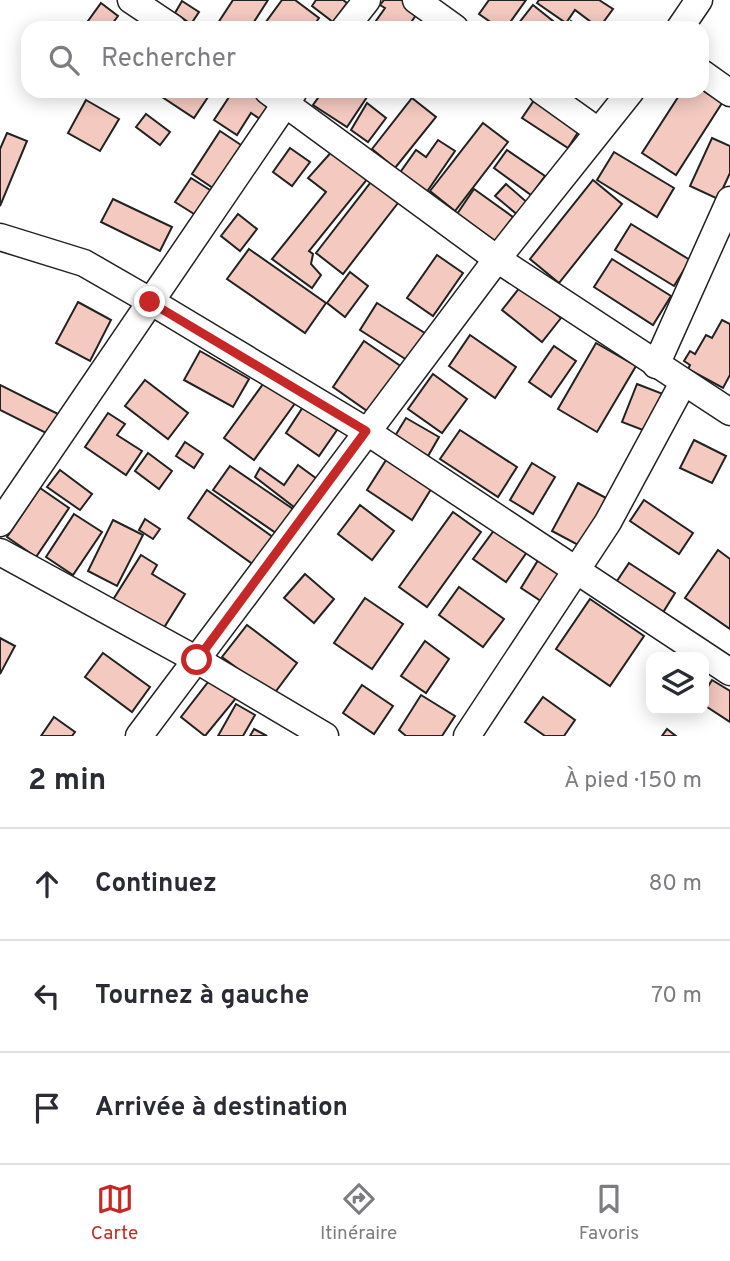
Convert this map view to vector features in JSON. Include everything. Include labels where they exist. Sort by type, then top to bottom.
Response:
[{"type":"street","points":[[131,0],[162,21]]},
{"type":"street","points":[[350,21],[367,0]]},
{"type":"street","points":[[416,0],[445,21]]},
{"type":"street","points":[[685,21],[699,0]]},
{"type":"street","points":[[709,78],[730,93]]},
{"type":"street","points":[[0,523],[150,302],[280,98]]},
{"type":"street","points":[[286,98],[497,259],[730,412]]},
{"type":"street","points":[[552,98],[598,131]]},
{"type":"street","points":[[139,736],[497,259],[625,98]]},
{"type":"street","points":[[656,365],[730,201]]},
{"type":"street","points":[[0,237],[84,263],[150,302],[366,431],[730,672]]},
{"type":"street","points":[[467,736],[608,522],[683,383]]},
{"type":"street","points":[[0,552],[197,660],[325,736]]},
{"type":"building","points":[[233,0],[268,0],[254,21],[219,21]]},
{"type":"building","points":[[282,0],[295,0],[319,18],[317,21],[267,21]]},
{"type":"building","points":[[316,0],[343,0],[347,3],[334,21],[312,6]]},
{"type":"building","points":[[384,0],[404,0],[419,11],[412,21],[376,21],[385,8],[380,5]]},
{"type":"building","points":[[489,0],[526,0],[511,21],[489,21],[479,14]]},
{"type":"building","points":[[539,0],[599,0],[613,9],[604,21],[590,21],[575,10],[567,21],[563,21],[537,3]]},
{"type":"building","points":[[182,1],[199,12],[193,21],[187,21],[175,13]]},
{"type":"building","points":[[101,3],[118,16],[114,21],[88,21]]},
{"type":"building","points":[[533,5],[553,21],[520,21]]},
{"type":"building","points":[[709,95],[722,103],[676,175],[642,153],[677,98],[709,98]]},
{"type":"building","points":[[164,98],[207,98],[194,118]]},
{"type":"building","points":[[228,98],[271,98],[282,105],[269,125],[251,113],[237,135],[214,120]]},
{"type":"building","points":[[318,98],[366,98],[347,127],[313,105]]},
{"type":"building","points":[[412,98],[436,117],[395,168],[372,149]]},
{"type":"building","points":[[536,98],[540,98],[582,126],[568,148],[522,118]]},
{"type":"building","points":[[86,100],[119,119],[100,151],[68,133]]},
{"type":"building","points":[[367,103],[386,118],[368,142],[351,130]]},
{"type":"building","points":[[146,114],[170,132],[160,145],[136,127]]},
{"type":"building","points":[[483,123],[508,142],[455,211],[430,191]]},
{"type":"building","points":[[220,131],[244,147],[216,190],[192,174]]},
{"type":"building","points":[[7,133],[27,141],[0,206],[0,149]]},
{"type":"building","points":[[712,138],[730,146],[730,173],[718,199],[690,186]]},
{"type":"building","points":[[438,140],[455,151],[426,193],[399,174],[416,150],[426,157]]},
{"type":"building","points":[[290,148],[310,162],[292,186],[273,172]]},
{"type":"building","points":[[335,148],[369,177],[309,251],[313,254],[311,264],[321,275],[312,288],[272,259],[326,192],[308,178]]},
{"type":"building","points":[[507,150],[545,176],[531,195],[494,168]]},
{"type":"building","points":[[614,152],[674,188],[657,217],[597,180]]},
{"type":"building","points":[[191,178],[218,195],[202,219],[175,202]]},
{"type":"building","points":[[593,180],[622,204],[559,283],[530,259]]},
{"type":"building","points":[[371,182],[398,203],[343,274],[316,253]]},
{"type":"building","points":[[506,184],[529,204],[519,216],[495,196]]},
{"type":"building","points":[[474,189],[513,217],[495,241],[457,214]]},
{"type":"building","points":[[113,199],[172,227],[160,251],[101,222]]},
{"type":"building","points":[[238,214],[257,229],[240,251],[221,236]]},
{"type":"building","points":[[631,224],[690,260],[674,286],[615,250]]},
{"type":"building","points":[[249,249],[326,303],[305,333],[227,279]]},
{"type":"building","points":[[437,255],[463,273],[433,316],[407,298]]},
{"type":"building","points":[[612,259],[671,296],[653,325],[594,287]]},
{"type":"building","points":[[350,272],[368,286],[345,317],[327,303]]},
{"type":"building","points":[[521,286],[561,318],[542,342],[502,310]]},
{"type":"building","points":[[78,302],[111,320],[90,361],[56,343]]},
{"type":"building","points":[[377,303],[428,335],[410,362],[360,330]]},
{"type":"building","points":[[722,320],[730,324],[730,375],[723,388],[688,369],[690,365],[684,361],[690,351],[695,354],[706,335],[712,338]]},
{"type":"building","points":[[470,335],[516,367],[495,398],[449,366]]},
{"type":"building","points":[[364,341],[402,367],[370,413],[333,387]]},
{"type":"building","points":[[596,343],[636,366],[597,432],[558,409]]},
{"type":"building","points":[[554,346],[576,361],[551,397],[529,382]]},
{"type":"building","points":[[200,351],[249,379],[233,407],[184,380]]},
{"type":"building","points":[[433,374],[467,399],[442,433],[408,409]]},
{"type":"building","points":[[145,380],[188,413],[168,439],[125,406]]},
{"type":"building","points":[[266,380],[296,402],[254,460],[224,438]]},
{"type":"building","points":[[637,384],[663,394],[648,432],[622,422]]},
{"type":"building","points":[[0,385],[60,415],[50,435],[0,410]]},
{"type":"building","points":[[303,407],[337,430],[319,456],[286,433]]},
{"type":"building","points":[[108,413],[125,424],[117,435],[142,451],[126,475],[85,447]]},
{"type":"building","points":[[406,418],[439,437],[428,456],[395,436]]},
{"type":"building","points":[[460,430],[517,467],[498,497],[440,459]]},
{"type":"building","points":[[694,440],[726,456],[712,483],[680,468]]},
{"type":"building","points":[[185,442],[203,454],[194,468],[176,456]]},
{"type":"building","points":[[148,453],[172,471],[159,489],[135,471]]},
{"type":"building","points":[[388,457],[433,486],[412,520],[367,490]]},
{"type":"building","points":[[532,463],[555,477],[533,514],[510,500]]},
{"type":"building","points":[[298,465],[317,479],[294,507],[255,477],[260,468],[284,485]]},
{"type":"building","points":[[230,466],[293,509],[276,533],[213,490]]},
{"type":"building","points":[[60,470],[92,494],[80,510],[47,487]]},
{"type":"building","points":[[578,483],[606,498],[580,546],[552,531]]},
{"type":"building","points":[[40,488],[69,508],[36,557],[7,537]]},
{"type":"building","points":[[207,490],[277,540],[258,568],[188,518]]},
{"type":"building","points":[[644,500],[693,533],[679,554],[630,521]]},
{"type":"building","points":[[360,505],[394,531],[372,560],[338,534]]},
{"type":"building","points":[[453,512],[481,532],[427,607],[399,587]]},
{"type":"building","points":[[74,514],[102,532],[73,575],[46,557]]},
{"type":"building","points":[[145,519],[160,529],[153,539],[139,530]]},
{"type":"building","points":[[113,520],[143,535],[117,586],[88,571]]},
{"type":"building","points":[[495,529],[527,552],[506,582],[473,559]]},
{"type":"building","points":[[718,550],[730,559],[730,629],[685,598]]},
{"type":"building","points":[[141,555],[157,565],[152,574],[185,594],[160,634],[111,603]]},
{"type":"building","points":[[540,557],[563,572],[544,603],[521,588]]},
{"type":"building","points":[[629,563],[675,593],[662,614],[615,584]]},
{"type":"building","points":[[305,574],[334,599],[314,623],[284,598]]},
{"type":"building","points":[[459,587],[504,619],[483,647],[439,615]]},
{"type":"building","points":[[365,598],[403,624],[372,669],[334,643]]},
{"type":"building","points":[[590,599],[644,636],[610,686],[556,649]]},
{"type":"building","points":[[247,625],[297,663],[273,695],[222,657]]},
{"type":"building","points":[[0,638],[15,646],[0,674]]},
{"type":"building","points":[[425,641],[449,659],[426,693],[401,676]]},
{"type":"building","points":[[103,653],[150,687],[132,712],[85,677]]},
{"type":"building","points":[[212,677],[237,697],[205,736],[181,717]]},
{"type":"building","points":[[712,680],[730,691],[730,722],[709,708],[709,685]]},
{"type":"building","points":[[362,685],[393,706],[374,734],[343,713]]},
{"type":"building","points":[[421,695],[455,716],[442,736],[406,736],[399,730]]},
{"type":"building","points":[[543,697],[575,720],[564,736],[545,736],[525,722]]},
{"type":"building","points":[[236,704],[255,715],[243,736],[218,736]]},
{"type":"building","points":[[54,717],[75,732],[72,736],[41,736]]},
{"type":"building","points":[[254,729],[267,736],[250,736]]},
{"type":"building","points":[[667,729],[676,736],[662,736]]},
{"type":"route","points":[[150,302],[366,431],[197,660]]}]
